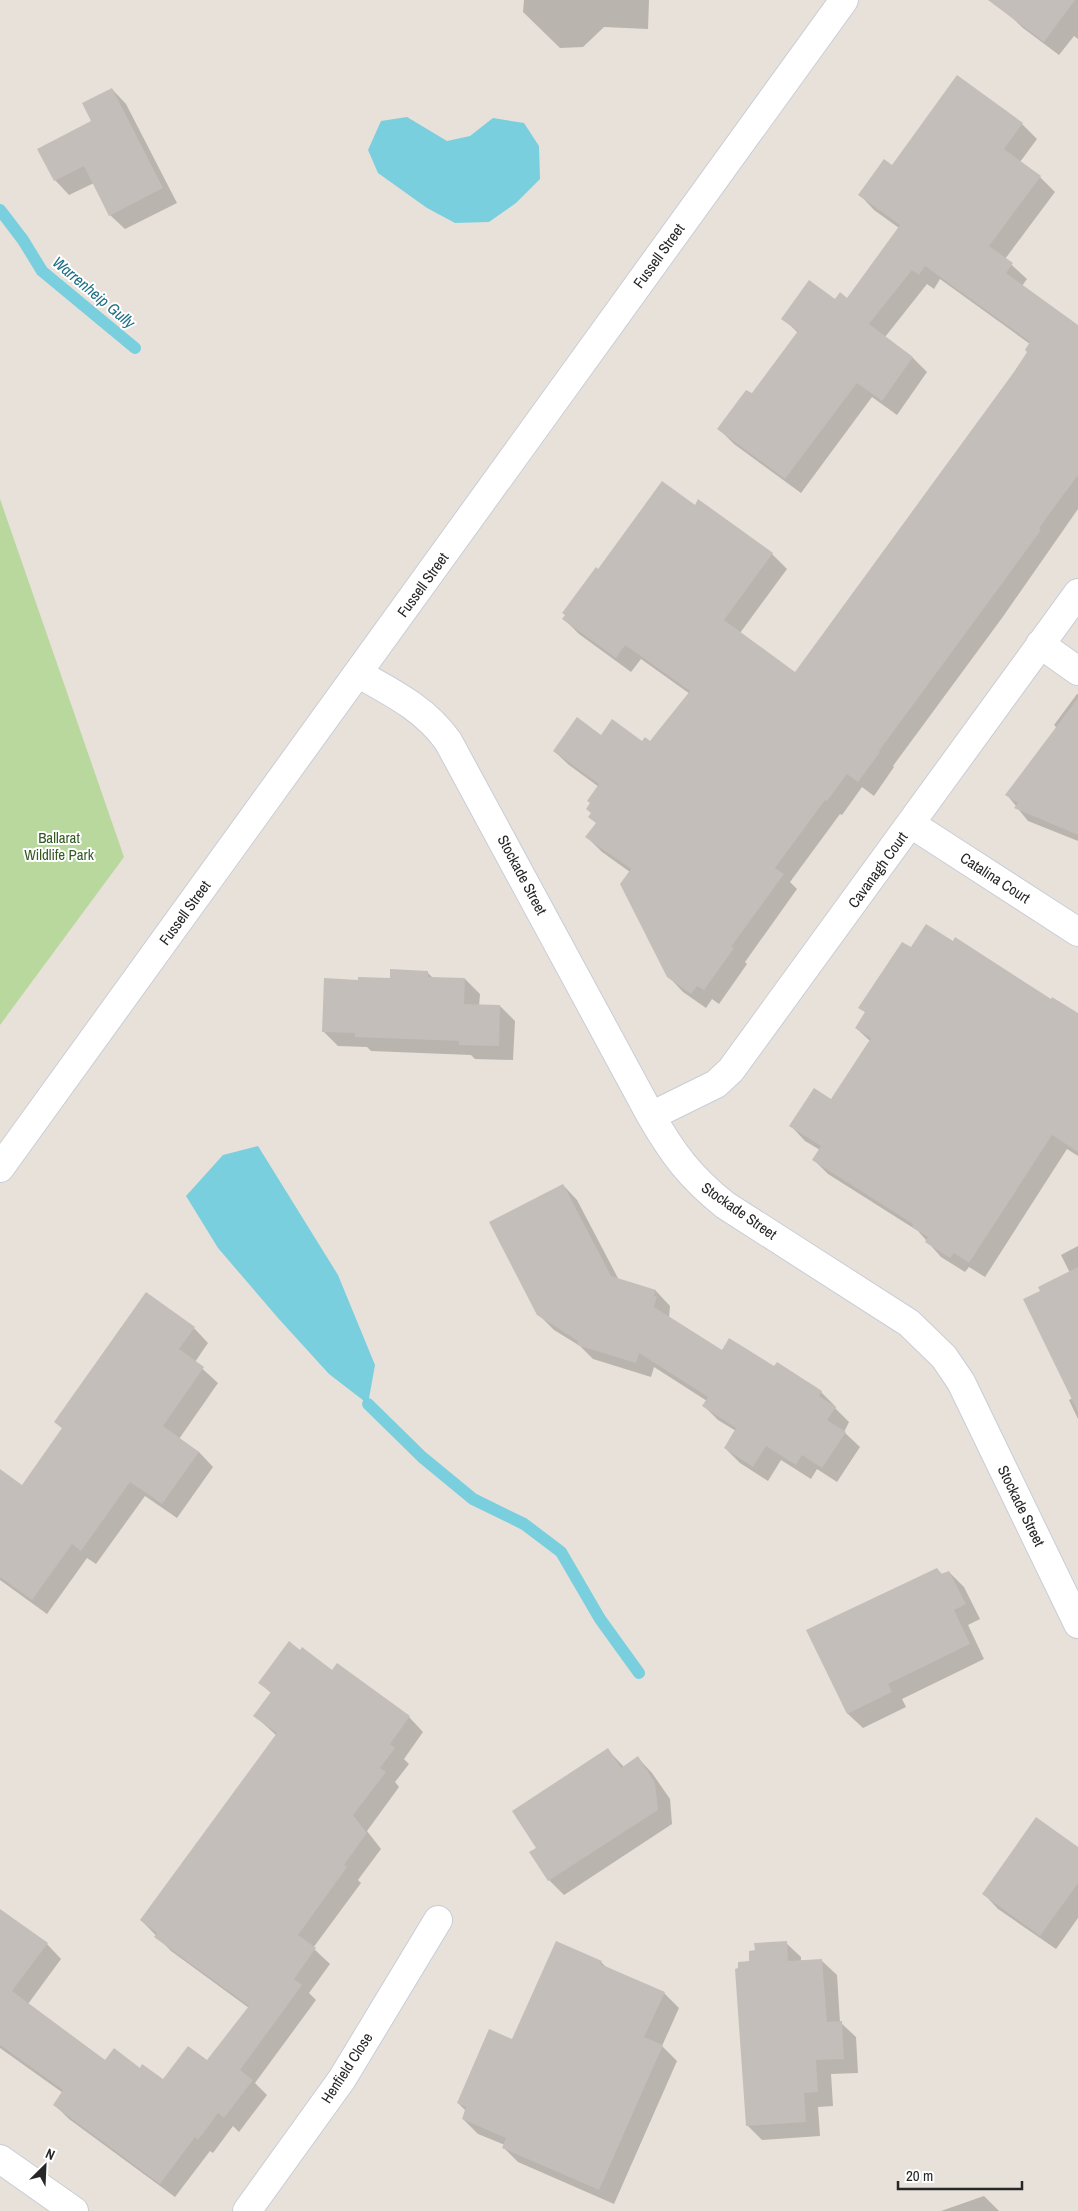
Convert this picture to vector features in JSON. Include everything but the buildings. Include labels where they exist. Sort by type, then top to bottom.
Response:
[{"type":"street","name":"Fussell Street","points":[[0,1168],[359,674],[844,0]]},
{"type":"street","name":"Cavanagh Court","points":[[651,1116],[716,1084],[731,1070],[1078,593]]},
{"type":"street","points":[[1040,644],[1078,671]]},
{"type":"street","name":"Stockade Street","points":[[359,674],[416,707],[431,720],[448,741],[460,760],[651,1116],[683,1166],[706,1190],[725,1205],[909,1323],[944,1356],[961,1382],[1078,1624]]},
{"type":"street","name":"Catalina Court","points":[[911,824],[1078,932]]},
{"type":"street","name":"Henfield Close","points":[[248,2211],[342,2078],[438,1920]]},
{"type":"street","points":[[0,2159],[74,2211]]},
{"type":"green space","name":"Ballarat Wildlife Park","points":[[0,499],[124,857],[0,1025]]},
{"type":"water","points":[[407,117],[447,141],[470,136],[493,118],[524,123],[539,146],[540,179],[516,203],[489,222],[455,223],[427,208],[378,173],[368,150],[381,121]]},
{"type":"water","points":[[258,1146],[338,1275],[375,1365],[368,1404],[329,1374],[278,1318],[218,1248],[186,1196],[223,1155]]},
{"type":"waterway","name":"Warrenheip Gully","points":[[0,210],[23,240],[42,271],[135,348]]},
{"type":"waterway","points":[[368,1404],[422,1457],[473,1499],[524,1524],[561,1552],[600,1619],[639,1673]]}]
